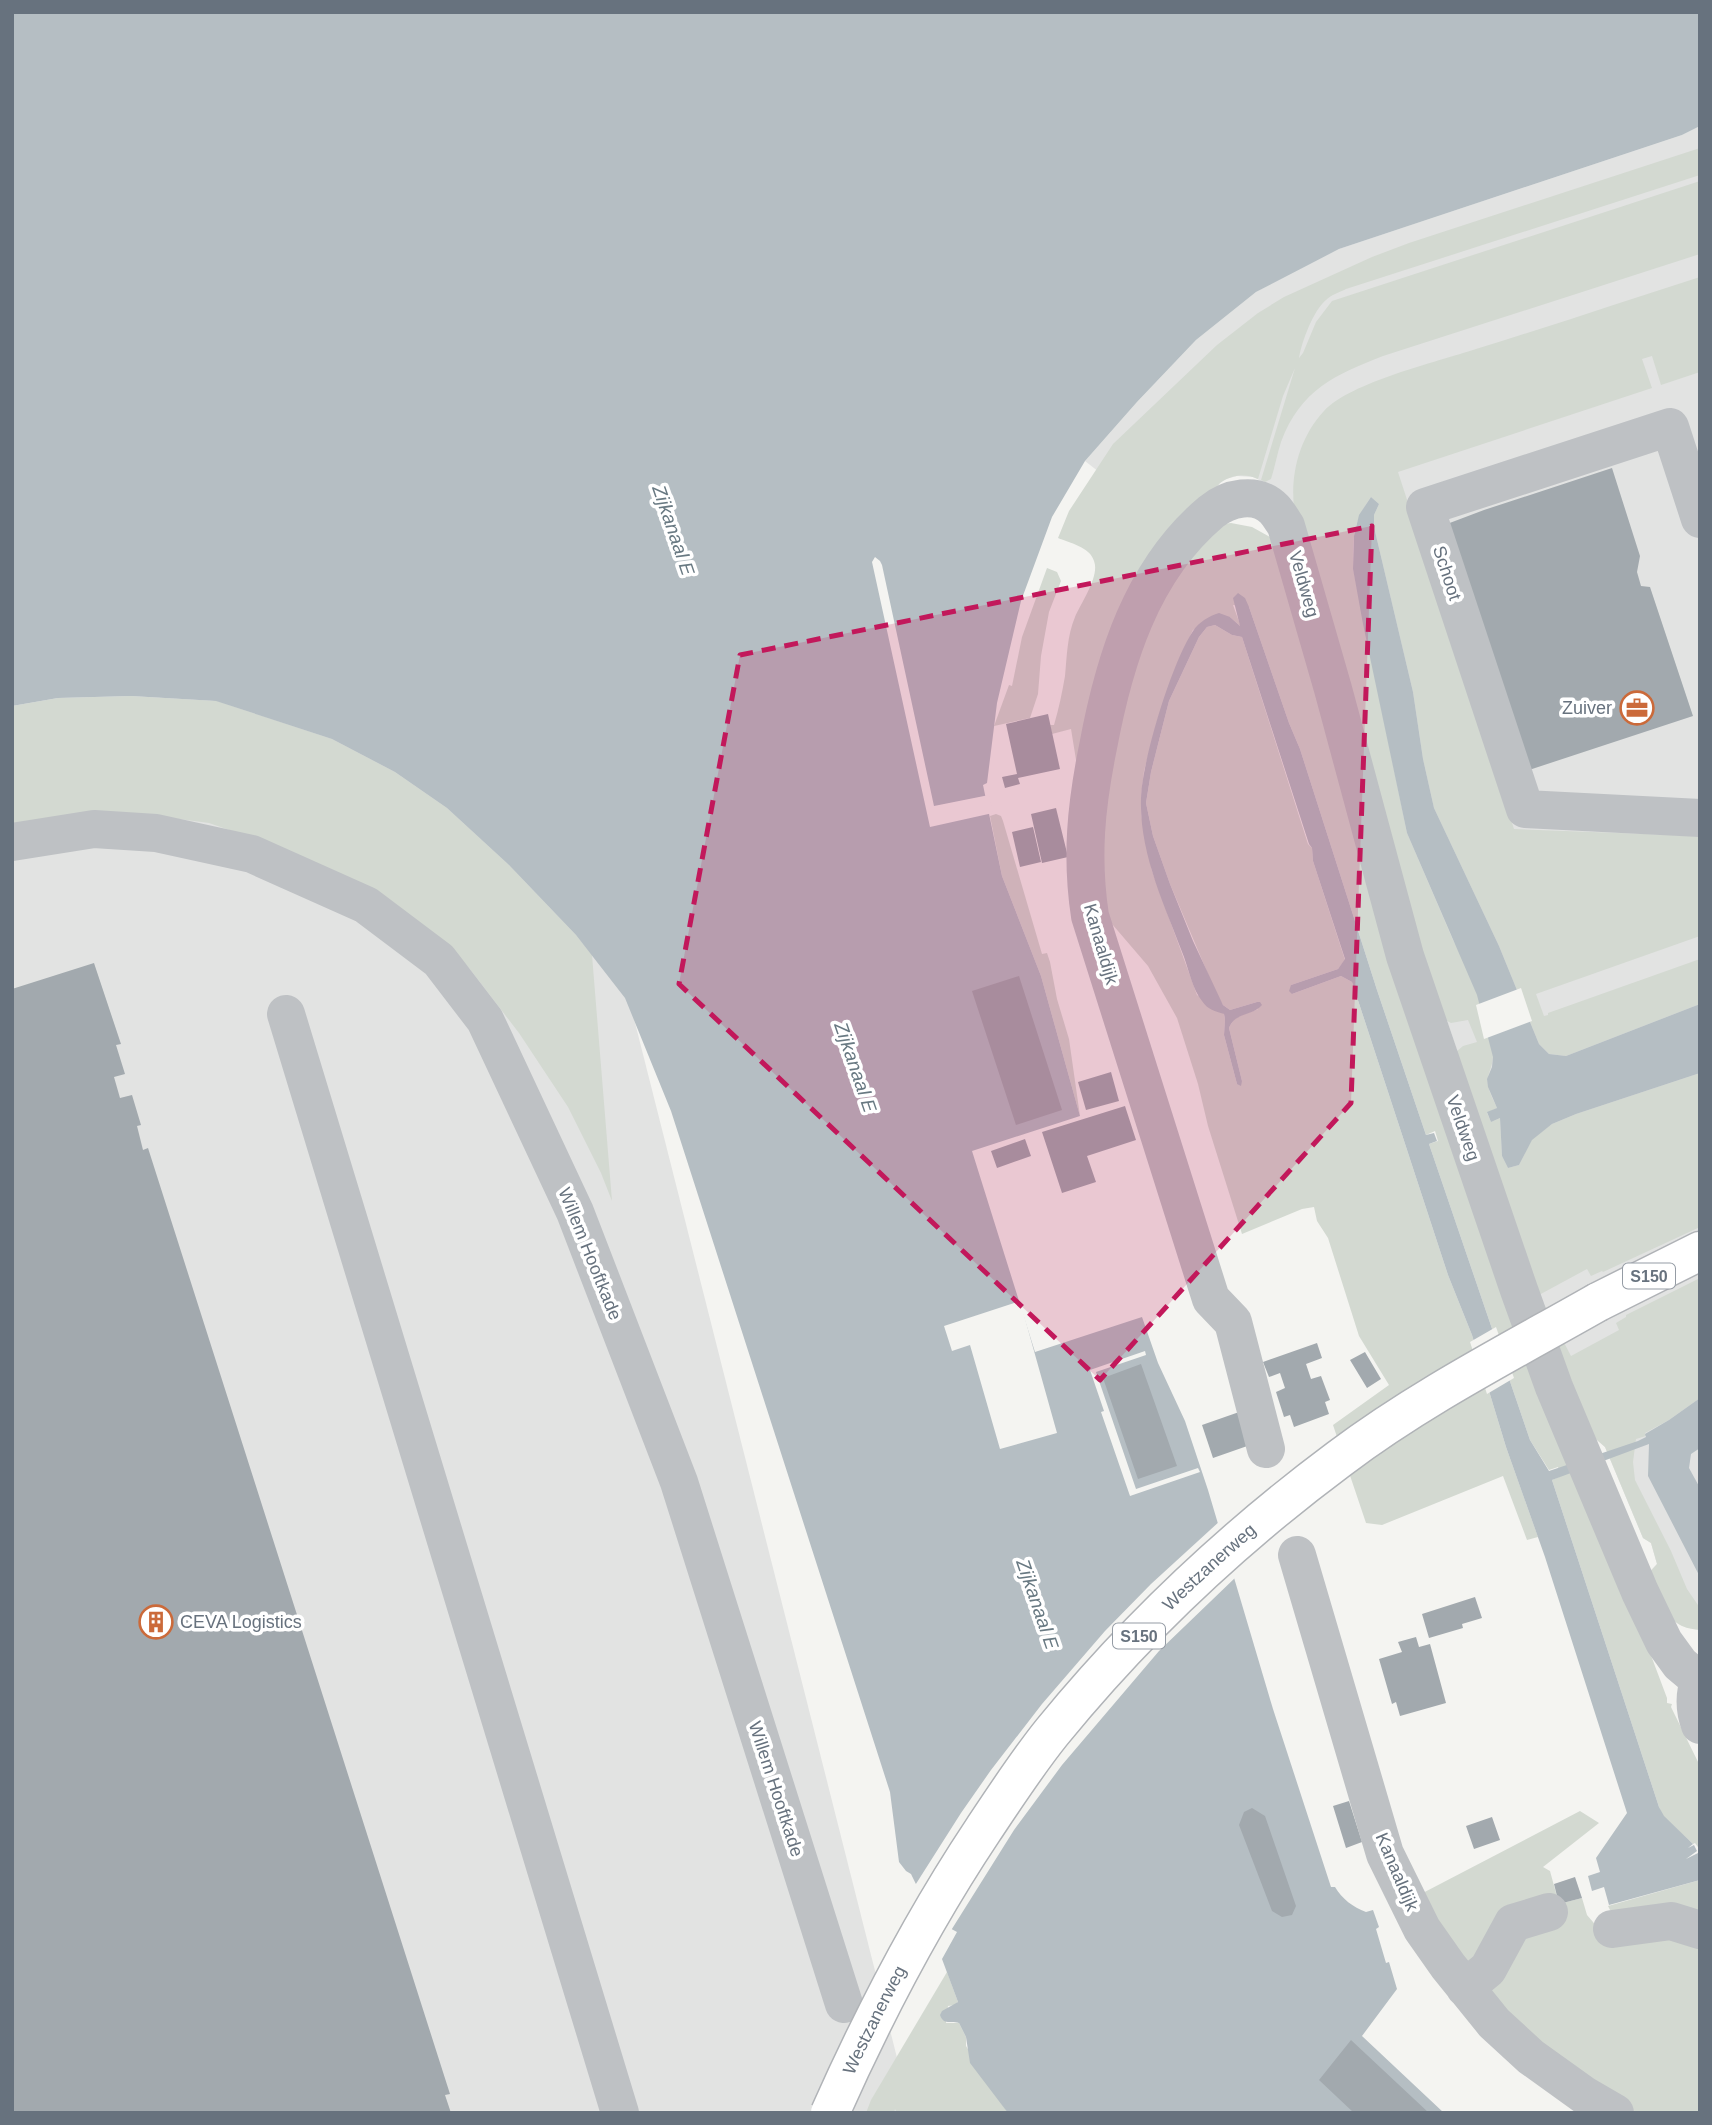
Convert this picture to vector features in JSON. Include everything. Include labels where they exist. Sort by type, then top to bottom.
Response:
[{"type":"main road","name":"Westzanerweg","points":[[831,2113],[875,2014],[962,1861],[1052,1733],[1143,1631],[1245,1534],[1340,1458],[1449,1385],[1598,1301],[1700,1251]]},
{"type":"street","name":"Schoot","points":[[1700,519],[1670,428],[1425,507],[1525,810],[1700,818]]},
{"type":"street","name":"Kanaaldijk","points":[[1266,1449],[1233,1322],[1211,1299],[1090,916],[1084,868],[1086,821],[1107,698],[1118,658],[1133,620],[1159,574],[1184,539],[1213,510],[1232,499],[1254,499],[1273,508]]},
{"type":"street","name":"Veldweg","points":[[1273,508],[1286,526],[1293,547],[1419,1001],[1554,1387],[1630,1569],[1664,1642],[1680,1664],[1699,1679],[1695,1700],[1700,1725]]},
{"type":"street","name":"Willem Hooftkade","points":[[12,842],[94,829],[156,833],[252,854],[366,905],[439,960],[485,1020],[575,1212],[679,1482],[844,2004]]},
{"type":"street","points":[[286,1014],[620,2113]]},
{"type":"street","name":"Kanaaldijk","points":[[1297,1555],[1385,1854],[1422,1929],[1494,2023],[1531,2057],[1584,2095],[1615,2113]]},
{"type":"street","points":[[1465,1988],[1488,1969],[1513,1923],[1549,1912]]},
{"type":"street","points":[[1612,1929],[1671,1921],[1700,1930]]},
{"type":"highlighted area","points":[[1372,526],[1351,1103],[1100,1380],[679,984],[740,655]]},
{"type":"shaded area","points":[[1700,126],[1700,1630],[1680,1625],[1651,1570],[1657,1564],[1651,1543],[1643,1538],[1605,1447],[1584,1429],[1267,484],[1253,477],[1237,476],[1226,479],[1177,533],[1085,461],[1196,340],[1256,292],[1284,276],[1339,249],[1682,135]]},
{"type":"shaded area","points":[[1700,148],[1700,175],[1346,289],[1321,305],[1309,327],[1299,358],[1316,322],[1332,301],[1700,181],[1700,254],[1383,356],[1350,370],[1322,386],[1299,409],[1281,442],[1271,479],[1265,482],[1261,480],[1295,368],[1283,396],[1258,479],[1238,476],[1220,483],[1177,533],[1078,772],[1071,729],[1052,734],[1050,725],[1054,725],[1060,700],[1072,624],[1092,582],[1095,567],[1088,552],[1058,538],[1069,511],[1113,444],[1217,345],[1258,313],[1284,297],[1409,243]]},
{"type":"shaded area","points":[[1700,277],[1700,372],[1661,385],[1652,356],[1642,359],[1652,388],[1398,472],[1514,829],[1700,836],[1700,936],[1536,994],[1544,1016],[1700,959],[1700,1004],[1566,1056],[1549,1054],[1539,1044],[1499,946],[1434,808],[1413,692],[1374,527],[1374,515],[1379,504],[1371,497],[1357,523],[1353,569],[1407,833],[1466,966],[1491,1041],[1493,1055],[1488,1085],[1497,1108],[1487,1113],[1491,1122],[1500,1118],[1502,1156],[1508,1168],[1519,1165],[1532,1139],[1552,1124],[1700,1073],[1700,1227],[1603,1272],[1591,1276],[1587,1269],[1539,1295],[1571,1356],[1619,1330],[1616,1323],[1626,1315],[1700,1278],[1700,1398],[1645,1433],[1646,1436],[1636,1439],[1633,1462],[1635,1480],[1687,1589],[1700,1608],[1700,1630],[1686,1628],[1676,1622],[1664,1611],[1655,1596],[1649,1580],[1649,1573],[1657,1564],[1651,1543],[1643,1538],[1605,1447],[1581,1426],[1560,1373],[1450,1057],[1463,1046],[1477,1042],[1468,1020],[1451,1023],[1436,1015],[1421,974],[1295,515],[1293,487],[1302,446],[1315,422],[1324,411],[1354,391],[1396,374]]},
{"type":"shaded area","points":[[1231,523],[1252,527],[1270,537],[1629,1597],[1667,1703],[1672,1704],[1671,1707],[1700,1766],[1700,1850],[1663,1816],[1659,1807],[1552,1480],[1561,1476],[1558,1467],[1549,1470],[1530,1440],[1429,1144],[1438,1141],[1435,1131],[1426,1135],[1300,749],[1249,607],[1233,605],[1241,627],[1230,617],[1193,630],[1177,664],[1158,718],[1144,771],[1141,814],[1152,871],[1197,995],[1224,1014],[1224,1035],[1237,1084],[1242,1081],[1229,1028],[1237,1018],[1258,1009],[1257,1002],[1230,1010],[1223,1005],[1216,993],[1170,884],[1153,836],[1146,803],[1169,701],[1199,637],[1207,627],[1215,625],[1232,635],[1242,637],[1308,844],[1312,848],[1313,861],[1345,960],[1338,969],[1291,985],[1292,994],[1341,976],[1352,982],[1538,1537],[1527,1540],[1503,1476],[1382,1525],[1366,1523],[1333,1425],[1389,1385],[1359,1336],[1328,1238],[1317,1221],[1314,1207],[1302,1209],[1242,1234],[1177,1018],[1148,966],[1100,910],[1095,822],[1151,605],[1216,525]]},
{"type":"shaded area","points":[[1047,568],[1057,572],[1061,581],[1049,612],[1038,694],[1030,718],[994,726],[1009,685],[1012,686],[1022,637]]},
{"type":"shaded area","points":[[528,600],[911,2113],[12,2113],[12,765]]},
{"type":"shaded area","points":[[131,696],[217,701],[332,739],[395,772],[447,808],[509,865],[576,935],[592,955],[612,1201],[568,1107],[519,1033],[469,968],[418,921],[278,847],[209,823],[141,814],[12,829],[12,706],[58,698]]},
{"type":"shaded area","points":[[990,816],[1001,816],[1003,821],[1042,954],[1047,953],[1050,962],[1069,1039],[1080,1116],[1041,976],[1002,876]]},
{"type":"shaded area","points":[[1580,1811],[1599,1823],[1543,1867],[1550,1871],[1559,1904],[1582,1898],[1587,1915],[1599,1929],[1700,1942],[1700,2113],[1639,2113],[1611,2101],[1506,2021],[1417,1896]]},
{"type":"shaded area","points":[[1700,1880],[1700,1914],[1610,1910],[1608,1906]]},
{"type":"shaded area","points":[[947,1972],[958,2002],[948,2006],[946,2023],[959,2023],[966,2037],[966,2046],[1008,2113],[897,2113],[895,2109],[894,2113],[866,2113],[871,2100]]},
{"type":"water","name":"Zijkanaal E","points":[[12,12],[1700,12],[1700,126],[1682,135],[1339,249],[1256,292],[1196,340],[1137,402],[1085,461],[1052,517],[1021,601],[997,703],[987,783],[983,785],[1002,876],[1041,976],[1080,1116],[972,1151],[1035,1352],[1142,1317],[1158,1363],[1185,1421],[1208,1490],[1273,1709],[1331,1887],[1335,1887],[1344,1899],[1357,1908],[1366,1912],[1373,1910],[1379,1927],[1376,1929],[1397,1989],[1362,2036],[1444,2113],[1008,2113],[970,2063],[966,2037],[959,2023],[945,2022],[940,2015],[958,2002],[942,1959],[957,1932],[933,1919],[911,1874],[899,1862],[890,1792],[671,1111],[625,998],[576,935],[509,865],[447,808],[395,772],[332,739],[216,701],[131,696],[58,698],[12,706]]},
{"type":"water","points":[[1371,497],[1379,504],[1374,515],[1374,527],[1413,692],[1434,808],[1499,946],[1539,1044],[1549,1054],[1566,1056],[1700,1004],[1700,1073],[1552,1124],[1532,1140],[1519,1165],[1508,1168],[1502,1156],[1500,1118],[1491,1122],[1487,1112],[1497,1108],[1487,1079],[1493,1057],[1477,995],[1407,833],[1363,624],[1353,569],[1354,536],[1359,515]]},
{"type":"water","points":[[1238,593],[1245,598],[1249,607],[1300,749],[1426,1135],[1434,1133],[1437,1141],[1429,1144],[1530,1440],[1549,1471],[1638,1441],[1700,1398],[1700,1448],[1691,1454],[1689,1468],[1700,1488],[1700,1577],[1648,1476],[1649,1444],[1552,1480],[1659,1807],[1664,1816],[1693,1844],[1688,1848],[1694,1845],[1697,1851],[1686,1859],[1698,1853],[1700,1856],[1700,1880],[1609,1905],[1604,1887],[1592,1891],[1588,1876],[1600,1872],[1596,1858],[1627,1813],[1545,1557],[1506,1447],[1472,1335],[1448,1275],[1352,982],[1341,976],[1292,994],[1289,991],[1291,985],[1338,969],[1345,959],[1313,861],[1312,848],[1242,637],[1232,635],[1215,625],[1207,627],[1199,637],[1169,701],[1146,803],[1153,836],[1170,884],[1223,1005],[1230,1010],[1257,1002],[1262,1005],[1235,1019],[1229,1028],[1241,1086],[1237,1084],[1224,1035],[1224,1014],[1209,1008],[1199,997],[1162,899],[1149,859],[1141,819],[1143,781],[1152,737],[1176,665],[1193,631],[1204,620],[1219,613],[1230,617],[1240,626],[1233,598]]},
{"type":"pier","points":[[875,557],[882,565],[934,806],[989,795],[993,813],[930,827],[872,562]]},
{"type":"pier","points":[[1521,988],[1532,1021],[1484,1039],[1476,1005]]},
{"type":"pier","points":[[1020,1301],[1057,1433],[1000,1449],[970,1345],[952,1351],[944,1326]]},
{"type":"pier","points":[[1496,1327],[1514,1378],[1487,1394],[1470,1342]]},
{"type":"pier","points":[[1145,1351],[1146,1355],[1096,1372],[1136,1489],[1198,1468],[1200,1472],[1130,1496],[1101,1412],[1104,1411],[1090,1370]]},
{"type":"pier","points":[[1221,1520],[1237,1576],[1159,1651],[1062,1765],[1014,1830],[950,1932],[931,1922],[914,1887],[991,1770],[1042,1704],[1105,1631],[1151,1584]]},
{"type":"building","points":[[1612,468],[1640,556],[1637,572],[1641,586],[1650,587],[1693,716],[1526,771],[1447,524]]},
{"type":"building","points":[[1048,714],[1060,769],[1018,778],[1020,784],[1005,788],[1002,777],[1017,774],[1006,724]]},
{"type":"building","points":[[1056,808],[1068,857],[1042,863],[1031,814]]},
{"type":"building","points":[[1033,827],[1041,862],[1020,867],[1012,832]]},
{"type":"building","name":"CEVA Logistics","points":[[94,963],[121,1044],[116,1045],[125,1074],[114,1077],[120,1098],[132,1095],[141,1125],[137,1126],[143,1150],[148,1148],[450,2094],[445,2095],[451,2113],[12,2113],[12,989]]},
{"type":"building","points":[[1019,976],[1062,1110],[1016,1125],[972,991]]},
{"type":"building","points":[[1111,1072],[1119,1101],[1086,1110],[1078,1082]]},
{"type":"building","points":[[1125,1106],[1136,1140],[1087,1156],[1096,1182],[1062,1193],[1042,1132]]},
{"type":"building","points":[[1025,1139],[1031,1156],[997,1168],[991,1151]]},
{"type":"building","points":[[1317,1343],[1322,1358],[1306,1364],[1311,1379],[1321,1376],[1330,1400],[1325,1402],[1329,1414],[1294,1427],[1290,1415],[1284,1417],[1276,1392],[1285,1388],[1280,1373],[1269,1377],[1263,1362]]},
{"type":"building","points":[[1365,1352],[1381,1379],[1367,1388],[1350,1360]]},
{"type":"building","points":[[1141,1364],[1177,1466],[1138,1479],[1103,1378]]},
{"type":"building","points":[[1242,1411],[1253,1444],[1213,1458],[1202,1425]]},
{"type":"building","points":[[1475,1597],[1482,1618],[1462,1624],[1463,1628],[1429,1638],[1422,1614]]},
{"type":"building","points":[[1416,1637],[1419,1647],[1430,1644],[1446,1703],[1400,1716],[1396,1702],[1392,1704],[1379,1659],[1402,1652],[1398,1642]]},
{"type":"building","points":[[1349,1801],[1362,1842],[1346,1848],[1333,1806]]},
{"type":"building","points":[[1252,1808],[1265,1816],[1296,1906],[1292,1915],[1282,1917],[1272,1911],[1239,1825],[1244,1812]]},
{"type":"building","points":[[1492,1817],[1500,1840],[1474,1849],[1466,1826]]},
{"type":"building","points":[[1575,1877],[1582,1898],[1559,1904],[1554,1884]]},
{"type":"building","points":[[1351,2040],[1429,2113],[1354,2113],[1319,2080]]},
{"type":"place","name":"Zuiver","points":[[1637,708]]},
{"type":"place","name":"CEVA Logistics","points":[[156,1622]]}]
